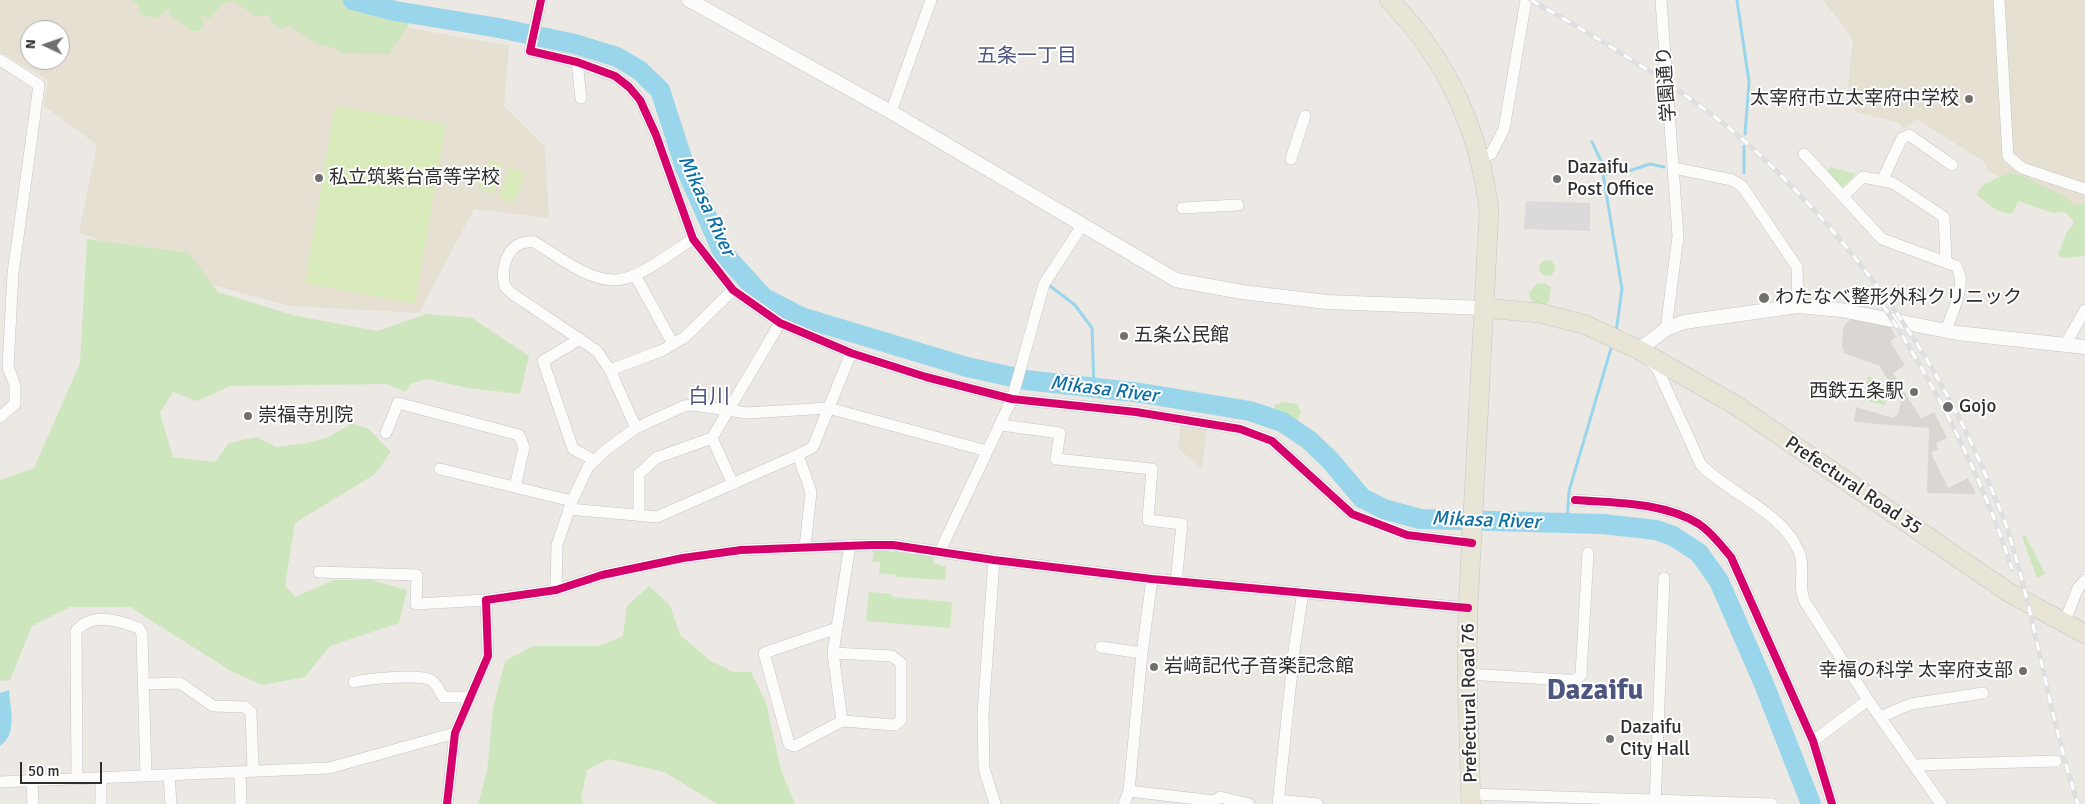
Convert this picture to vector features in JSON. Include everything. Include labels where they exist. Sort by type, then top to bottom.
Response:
[{"type":"main road","points":[[1389,0],[1434,53],[1463,107],[1479,156],[1489,211],[1484,308]]},
{"type":"main road","name":"Prefectural Road 35","points":[[1484,308],[1540,313],[1586,325],[1639,350],[1737,406],[2008,592],[2085,634]]},
{"type":"main road","name":"Prefectural Road 76","points":[[1471,799],[1467,674],[1468,608],[1484,308]]},
{"type":"street","points":[[541,0],[530,51],[577,62],[615,76],[629,87],[640,100],[656,136],[693,239],[733,290],[780,323],[851,352],[926,378],[1013,396],[1136,412],[1240,429],[1272,442],[1352,514],[1407,535],[1472,542]]},
{"type":"street","points":[[689,0],[891,112],[1005,181],[1083,224],[1166,275],[1186,283],[1327,302],[1484,308]]},
{"type":"street","points":[[891,112],[931,0]]},
{"type":"street","points":[[1479,156],[1491,154],[1504,129],[1526,0]]},
{"type":"street","name":"学園通り","points":[[1661,0],[1678,236],[1666,330]]},
{"type":"street","points":[[1999,0],[2008,156],[2022,168],[2085,189]]},
{"type":"street","points":[[0,60],[39,85],[13,273],[8,367],[15,385],[15,404],[0,417]]},
{"type":"street","points":[[577,62],[581,98]]},
{"type":"street","points":[[1291,159],[1304,116]]},
{"type":"street","points":[[1882,181],[1902,138],[1909,135],[1952,164]]},
{"type":"street","points":[[1804,154],[1882,239],[1956,266],[1961,274],[1962,282],[1946,331]]},
{"type":"street","points":[[1674,168],[1732,180],[1742,186],[1798,267],[1798,306]]},
{"type":"street","points":[[1843,196],[1863,177],[1894,183],[1944,217],[1946,261]]},
{"type":"street","points":[[1182,208],[1238,205]]},
{"type":"street","points":[[940,551],[1001,425],[1013,396],[1044,284],[1083,224]]},
{"type":"street","points":[[636,428],[610,370],[597,351],[505,287],[503,268],[508,254],[517,245],[526,241],[534,242],[586,272],[601,278],[614,280],[635,275],[693,239]]},
{"type":"street","points":[[635,275],[673,344]]},
{"type":"street","points":[[610,370],[673,344],[685,337],[733,290]]},
{"type":"street","points":[[1941,804],[1916,765],[1868,700],[1802,596],[1801,558],[1791,537],[1780,524],[1712,476],[1701,465],[1657,368],[1639,350],[1666,330],[1684,322],[1798,306],[1841,310],[1946,331],[2085,347]]},
{"type":"street","points":[[2065,345],[2085,310]]},
{"type":"street","points":[[639,514],[639,474],[656,458],[712,438],[780,323]]},
{"type":"street","points":[[580,339],[543,361],[573,449],[594,460]]},
{"type":"street","points":[[440,469],[515,487],[570,505],[657,517],[813,447],[851,352]]},
{"type":"street","points":[[386,433],[398,404],[519,435],[524,447],[515,487]]},
{"type":"street","points":[[556,590],[555,552],[570,505],[594,460],[636,428],[684,406],[694,405],[747,414],[828,408],[987,451]]},
{"type":"street","points":[[1001,425],[1060,433],[1056,459],[1152,469],[1148,520],[1182,524],[1176,582]]},
{"type":"street","points":[[712,438],[733,484]]},
{"type":"street","points":[[798,455],[811,492],[805,547]]},
{"type":"street","points":[[1575,500],[1641,506],[1662,510],[1698,524],[1717,539],[1731,557],[1813,741],[1832,804]]},
{"type":"street","points":[[842,722],[833,653],[850,545]]},
{"type":"street","points":[[319,572],[416,575],[416,604],[486,600],[556,590],[602,575],[683,558],[741,550],[893,545],[994,560],[1176,582],[1468,608]]},
{"type":"street","points":[[1467,674],[1576,680],[1581,675],[1588,553]]},
{"type":"street","points":[[994,560],[983,714],[984,768],[995,804]]},
{"type":"street","points":[[1655,802],[1664,578]]},
{"type":"street","points":[[1124,804],[1130,791],[1142,653],[1152,579]]},
{"type":"street","points":[[2064,623],[2078,588],[2085,580]]},
{"type":"street","points":[[1303,592],[1294,651],[1278,802],[1317,804]]},
{"type":"street","points":[[447,804],[455,733],[488,656],[486,600]]},
{"type":"street","points":[[78,779],[76,630],[106,618],[115,619],[139,628],[142,634],[145,684],[146,776]]},
{"type":"street","points":[[833,653],[892,656],[901,663],[901,720],[895,725],[842,722],[795,746],[789,744],[764,653],[837,628]]},
{"type":"street","points":[[1102,647],[1142,653]]},
{"type":"street","points":[[354,682],[373,678],[426,678],[434,683],[443,697],[471,697]]},
{"type":"street","points":[[145,684],[180,683],[212,706],[245,708],[252,712],[253,772]]},
{"type":"street","points":[[1880,717],[1911,704],[1983,693]]},
{"type":"street","points":[[1813,741],[1868,700]]},
{"type":"street","points":[[0,782],[329,768],[455,733]]},
{"type":"street","points":[[1916,765],[2056,761]]},
{"type":"street","points":[[240,772],[242,804]]},
{"type":"street","points":[[170,775],[171,804]]},
{"type":"street","points":[[101,778],[102,804]]},
{"type":"street","points":[[32,781],[33,804]]},
{"type":"street","points":[[1130,791],[1214,801],[1220,798],[1249,804]]},
{"type":"street","points":[[1471,799],[1772,804]]},
{"type":"shaded area","name":"私立筑紫台高等学校","points":[[0,0],[259,0],[509,46],[504,106],[545,147],[549,218],[474,209],[419,313],[290,306],[216,286],[79,232],[97,145],[44,106],[48,80],[31,70],[70,70],[70,20],[20,20],[20,64],[0,52]]},
{"type":"shaded area","name":"太宰府市立太宰府中学校","points":[[1823,0],[2085,0],[2085,224],[1988,171],[1984,162],[1917,119],[1903,129],[1899,123],[1856,112],[1848,85],[1853,39]]},
{"type":"shaded area","points":[[1526,201],[1590,203],[1590,231],[1524,229]]},
{"type":"shaded area","points":[[1854,317],[1890,325],[1896,337],[1890,341],[1905,365],[1893,373],[1921,419],[1934,412],[1947,438],[1936,443],[1938,449],[1931,453],[1948,488],[1968,478],[1976,494],[1927,493],[1929,428],[1854,422],[1856,407],[1893,418],[1898,414],[1901,403],[1880,366],[1844,353],[1842,347],[1843,329],[1846,323]]},
{"type":"shaded area","points":[[1181,424],[1207,428],[1202,470],[1178,448]]},
{"type":"green space","points":[[131,0],[388,0],[448,10],[449,15],[410,22],[389,54],[342,53],[316,43],[289,25],[282,29],[272,23],[269,15],[256,16],[233,1],[223,4],[209,19],[202,16],[204,25],[199,31],[191,31],[170,15],[168,9],[158,18],[140,14],[138,4]]},
{"type":"green space","points":[[335,106],[446,124],[415,304],[305,283]]},
{"type":"green space","points":[[490,160],[503,166],[493,194],[479,188]]},
{"type":"green space","points":[[510,167],[525,173],[513,203],[499,197]]},
{"type":"green space","points":[[1831,167],[1856,174],[1841,188],[1826,171]]},
{"type":"green space","points":[[2009,173],[2031,180],[2063,196],[2074,205],[2085,204],[2085,256],[2062,258],[2058,254],[2068,230],[2073,225],[2073,219],[2063,211],[2053,213],[2018,201],[2013,213],[2002,212],[1993,208],[1976,194],[1984,184]]},
{"type":"green space","points":[[87,239],[189,253],[218,292],[296,316],[378,331],[426,314],[472,318],[529,356],[520,394],[468,388],[427,379],[410,384],[406,392],[387,384],[230,386],[197,401],[173,392],[160,413],[173,457],[215,462],[229,443],[257,437],[276,447],[307,443],[329,437],[352,423],[369,429],[391,452],[375,474],[295,523],[285,585],[295,597],[333,580],[371,580],[407,590],[399,623],[330,646],[305,677],[262,685],[231,671],[130,607],[70,607],[32,626],[10,680],[0,681],[0,480],[34,468],[80,363]]},
{"type":"green space","points":[[1544,260],[1550,260],[1555,265],[1553,274],[1544,276],[1539,271],[1539,265]]},
{"type":"green space","points":[[1545,283],[1551,288],[1549,301],[1545,306],[1537,307],[1530,298],[1529,293],[1536,284]]},
{"type":"green space","points":[[1868,377],[1873,378],[1886,400],[1885,405],[1867,401],[1864,396]]},
{"type":"green space","points":[[1283,402],[1297,404],[1301,411],[1296,423],[1288,428],[1282,427],[1279,418],[1268,414],[1270,411],[1274,411],[1275,405]]},
{"type":"green space","points":[[2025,535],[2045,574],[2037,578],[2022,537]]},
{"type":"green space","points":[[874,550],[935,556],[933,563],[946,567],[945,580],[897,577],[896,575],[879,573],[880,562],[872,562]]},
{"type":"green space","points":[[649,586],[670,605],[680,635],[711,661],[733,672],[751,672],[766,703],[781,770],[795,804],[717,804],[664,772],[608,759],[587,770],[581,798],[583,804],[478,804],[487,772],[493,708],[505,661],[533,646],[599,646],[623,636],[627,606]]},
{"type":"green space","points":[[869,592],[892,594],[892,597],[952,602],[950,628],[866,621]]},
{"type":"water","points":[[9,690],[11,728],[6,741],[0,746],[0,693]]},
{"type":"waterway","name":"Mikasa River","points":[[353,0],[395,11],[499,28],[575,44],[617,57],[639,70],[660,90],[685,167],[723,253],[764,298],[801,317],[967,367],[1026,380],[1141,393],[1250,411],[1282,422],[1309,440],[1330,460],[1362,498],[1384,509],[1420,519],[1603,524],[1656,530],[1673,536],[1699,553],[1719,581],[1764,684],[1811,804]]},
{"type":"waterway","points":[[1737,0],[1749,82],[1745,134]]},
{"type":"waterway","points":[[1592,142],[1603,165],[1603,174]]},
{"type":"waterway","points":[[1744,146],[1744,173]]},
{"type":"waterway","points":[[1616,332],[1622,289],[1603,174],[1626,172],[1650,164],[1664,167]]},
{"type":"waterway","points":[[1050,286],[1075,305],[1092,328],[1094,388]]},
{"type":"waterway","points":[[1567,523],[1569,491],[1612,345]]},
{"type":"railway","points":[[1531,0],[1654,74],[1724,124],[1748,144],[1816,212],[1867,273],[1890,304],[1933,370],[1952,404],[1970,439],[2005,521],[2026,596],[2058,735],[2078,804]]},
{"type":"railway","points":[[1873,290],[1915,356],[1952,425],[1985,496],[2012,569]]},
{"type":"cycle path","points":[[541,0],[530,51],[577,62],[615,76],[629,87],[640,100],[656,135],[693,239],[733,290],[780,323],[851,353],[926,377],[1012,399],[1136,412],[1240,429],[1272,441],[1352,514],[1407,535],[1472,543]]},
{"type":"cycle path","points":[[1575,500],[1623,503],[1670,511],[1699,524],[1708,531],[1731,557],[1813,741],[1832,804]]},
{"type":"cycle path","points":[[447,804],[455,733],[488,656],[486,600],[556,590],[602,575],[683,558],[741,550],[893,545],[994,560],[1152,579],[1468,608]]},
{"type":"place","name":"太宰府市立太宰府中学校","points":[[1969,99]]},
{"type":"place","name":"私立筑紫台高等学校","points":[[319,178]]},
{"type":"place","name":"Dazaifu Post Office","points":[[1557,179]]},
{"type":"place","name":"わたなべ整形外科クリニック","points":[[1764,298]]},
{"type":"place","name":"五条公民館","points":[[1124,336]]},
{"type":"place","name":"西鉄五条駅","points":[[1914,392]]},
{"type":"place","name":"Gojo","points":[[1948,407]]},
{"type":"place","name":"崇福寺別院","points":[[248,416]]},
{"type":"place","name":"岩﨑記代子音楽記念館","points":[[1154,667]]},
{"type":"place","name":"幸福の科学 太宰府支部","points":[[2023,671]]},
{"type":"place","name":"Dazaifu City Hall","points":[[1610,739]]},
{"type":"district","name":"五条一丁目","points":[[1027,57]]},
{"type":"district","name":"白川","points":[[709,397]]},
{"type":"district","name":"Dazaifu","points":[[1595,691]]}]
